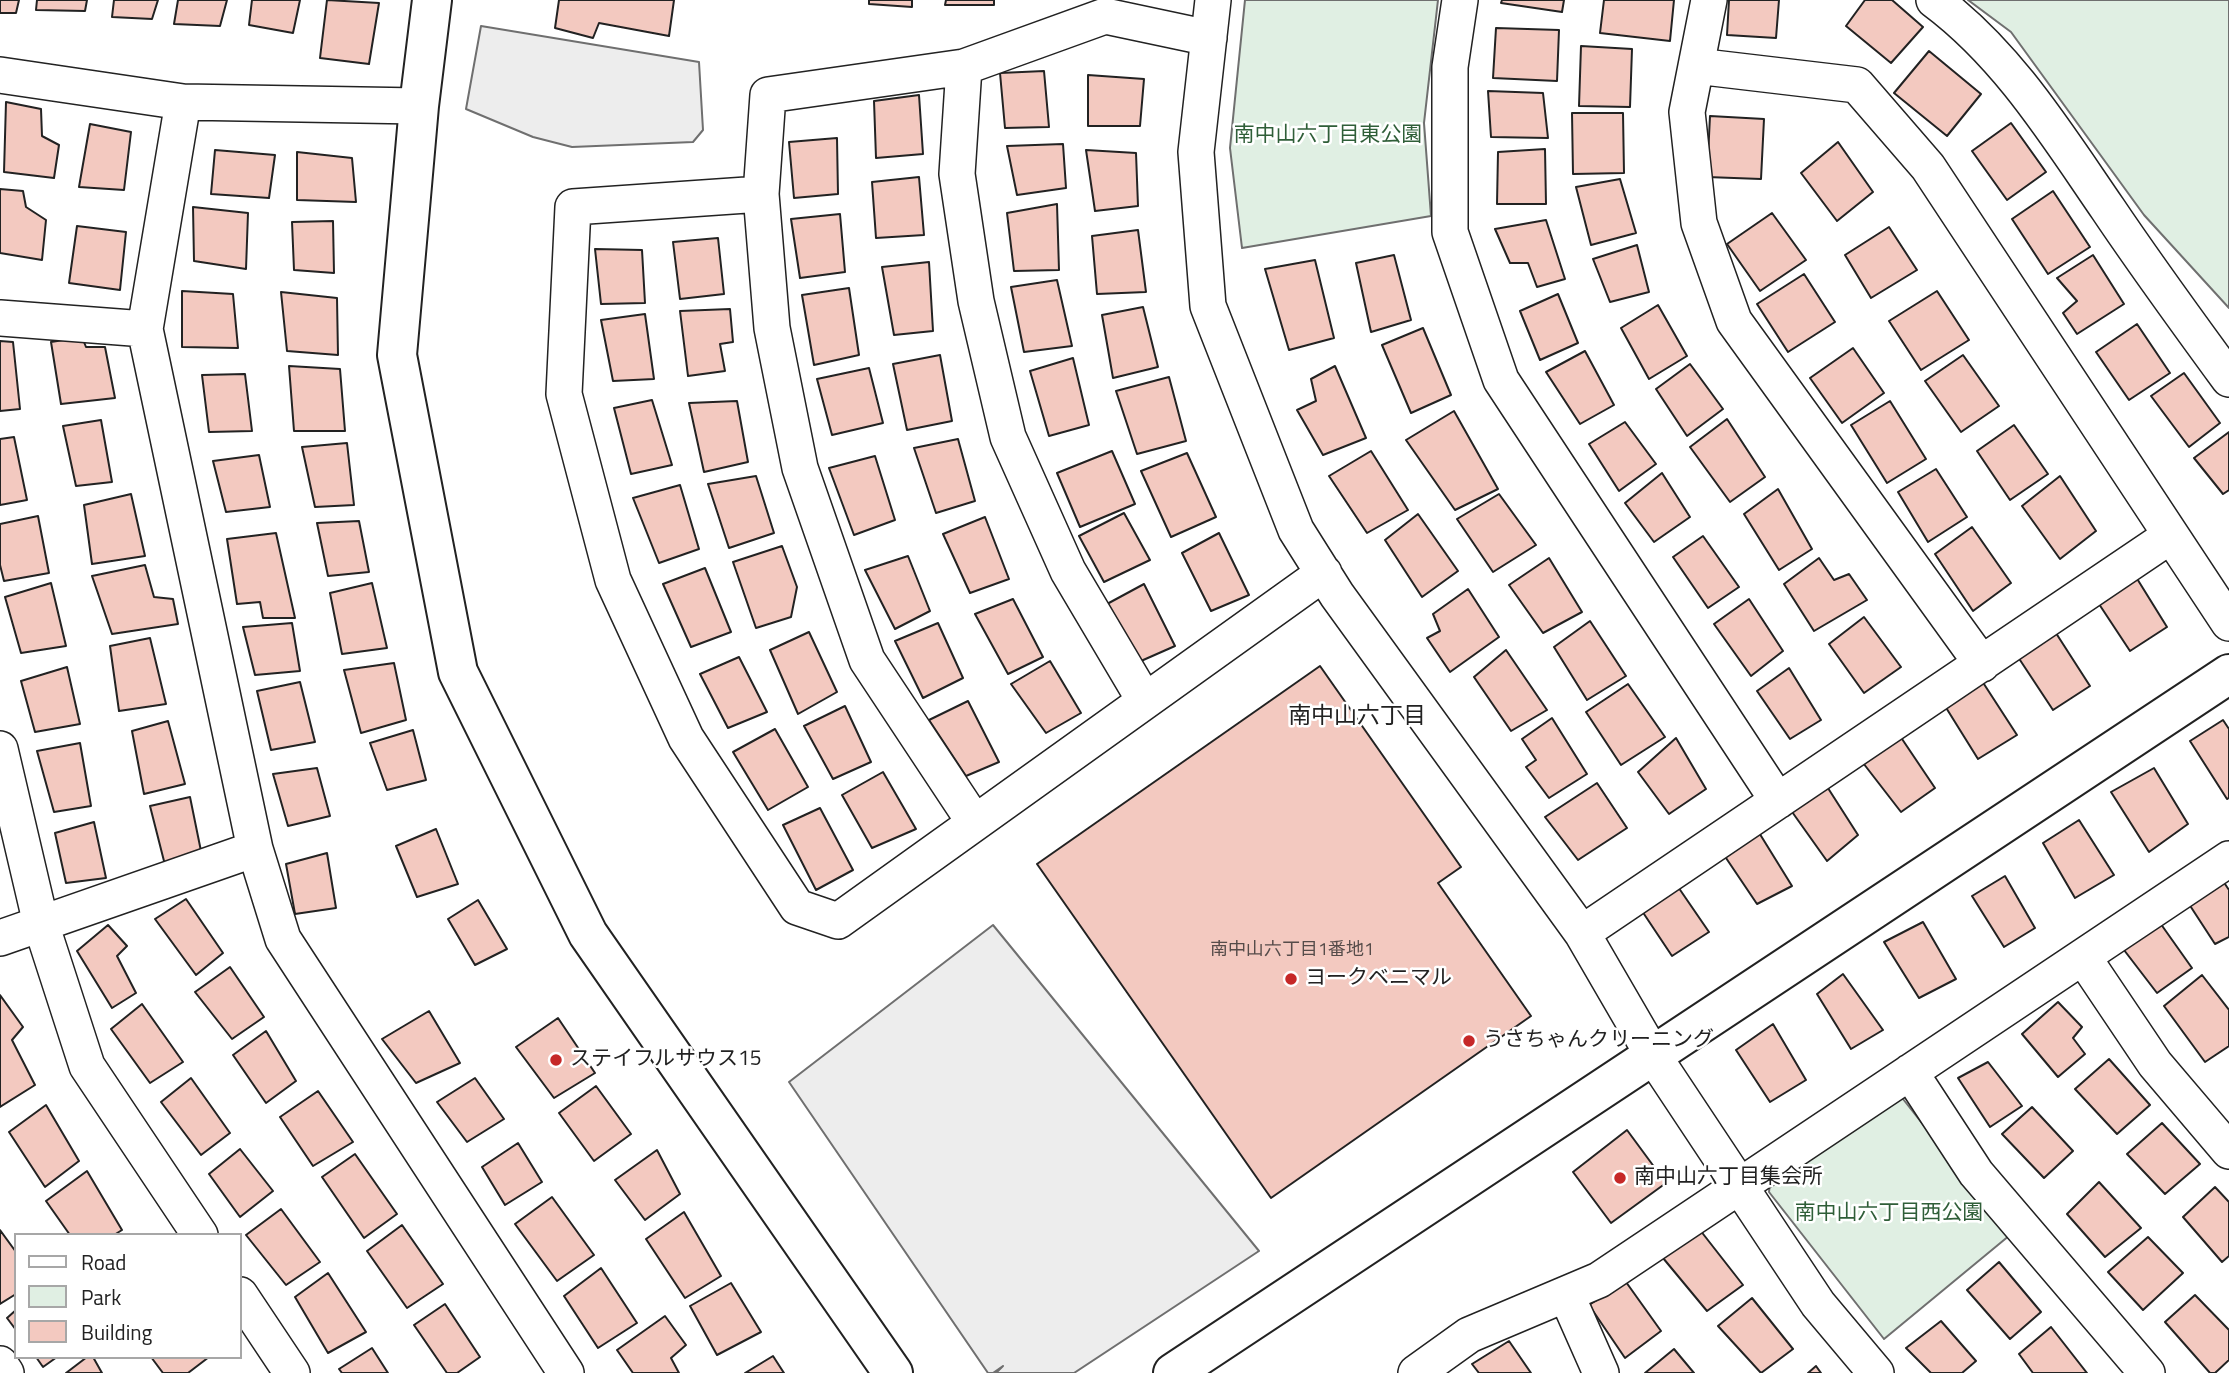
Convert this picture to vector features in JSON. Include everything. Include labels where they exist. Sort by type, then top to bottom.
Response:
[{"type":"street","points":[[432,0],[419,106],[397,355],[458,672],[588,934],[893,1373]]},
{"type":"street","points":[[1213,0],[1196,152],[1208,306],[1296,530],[1582,933],[1654,1057],[1818,1304],[1876,1373]]},
{"type":"street","points":[[1460,0],[1450,67],[1450,232],[1501,380],[1778,801]]},
{"type":"street","points":[[1709,0],[1687,112],[1699,223],[1734,321],[1982,664]]},
{"type":"street","points":[[1934,0],[1959,18],[2034,100],[2148,268],[2229,380]]},
{"type":"street","points":[[975,822],[867,660],[800,468],[772,328],[761,194],[768,95],[964,67],[1105,16],[1209,38]]},
{"type":"street","points":[[1696,66],[1857,85],[1928,167],[2229,623]]},
{"type":"street","points":[[964,67],[957,174],[976,301],[1009,437],[1068,571],[1145,701]]},
{"type":"street","points":[[0,75],[184,102],[419,106]]},
{"type":"street","points":[[184,102],[145,329],[255,849],[283,939],[566,1373]]},
{"type":"street","points":[[761,194],[573,207],[564,394],[613,580],[686,738],[797,907],[838,921],[1324,573]]},
{"type":"street","points":[[0,318],[145,329]]},
{"type":"street","points":[[1582,933],[2170,536]]},
{"type":"street","points":[[1173,1373],[2229,674]]},
{"type":"street","points":[[0,749],[41,924],[87,1066],[199,1233]]},
{"type":"street","points":[[0,938],[255,849]]},
{"type":"street","points":[[1416,1373],[1469,1335],[1599,1280],[2229,859]]},
{"type":"street","points":[[2083,957],[2155,1064],[2229,1151]]},
{"type":"street","points":[[1910,1072],[1976,1173],[2147,1373]]},
{"type":"street","points":[[1566,1294],[1601,1373]]},
{"type":"street","points":[[242,1298],[292,1373]]},
{"type":"street","points":[[0,1364],[6,1373]]},
{"type":"green space","name":"南中山六丁目東公園","points":[[1245,0],[1438,0],[1424,123],[1431,216],[1242,248],[1230,148]]},
{"type":"green space","points":[[1968,0],[2229,0],[2229,308],[2144,215],[2011,32]]},
{"type":"green space","name":"南中山六丁目西公園","points":[[1888,1097],[1903,1099],[2010,1235],[1884,1339],[1769,1192],[1771,1174]]},
{"type":"shaded area","points":[[481,26],[699,62],[703,130],[693,142],[572,147],[533,137],[466,109]]},
{"type":"shaded area","points":[[993,925],[1259,1251],[1074,1373],[996,1373],[1003,1366],[993,1373],[988,1373],[789,1082]]},
{"type":"building","points":[[0,0],[19,0],[16,13],[0,13]]},
{"type":"building","points":[[37,0],[87,0],[85,11],[36,10]]},
{"type":"building","points":[[114,0],[158,0],[152,19],[112,17]]},
{"type":"building","points":[[178,0],[227,0],[220,26],[174,24]]},
{"type":"building","points":[[252,0],[300,0],[293,33],[249,25]]},
{"type":"building","points":[[327,0],[379,3],[369,64],[320,58]]},
{"type":"building","points":[[559,0],[674,0],[669,36],[599,23],[593,38],[555,28]]},
{"type":"building","points":[[869,0],[912,0],[912,7],[869,4]]},
{"type":"building","points":[[946,0],[994,0],[994,5],[945,5]]},
{"type":"building","points":[[1502,0],[1564,0],[1562,12],[1501,3]]},
{"type":"building","points":[[1604,0],[1674,0],[1670,41],[1600,33]]},
{"type":"building","points":[[1729,0],[1779,0],[1776,38],[1727,35]]},
{"type":"building","points":[[1865,0],[1892,0],[1923,27],[1891,63],[1846,26]]},
{"type":"building","points":[[1496,28],[1559,30],[1557,81],[1493,78]]},
{"type":"building","points":[[1581,46],[1632,49],[1630,107],[1579,106]]},
{"type":"building","points":[[1929,51],[1981,94],[1947,136],[1894,93]]},
{"type":"building","points":[[1044,71],[1049,127],[1005,128],[1000,73]]},
{"type":"building","points":[[1088,75],[1144,79],[1140,126],[1088,126]]},
{"type":"building","points":[[1488,91],[1543,93],[1548,138],[1491,137]]},
{"type":"building","points":[[919,95],[923,154],[876,158],[874,101]]},
{"type":"building","points":[[6,102],[41,109],[42,136],[59,145],[54,178],[4,172]]},
{"type":"building","points":[[1572,113],[1623,113],[1624,173],[1573,174]]},
{"type":"building","points":[[1710,116],[1764,119],[1761,179],[1707,177]]},
{"type":"building","points":[[2011,123],[2046,172],[2007,200],[1972,151]]},
{"type":"building","points":[[90,124],[131,132],[124,190],[79,187]]},
{"type":"building","points":[[837,138],[838,194],[794,198],[789,142]]},
{"type":"building","points":[[1838,142],[1873,192],[1837,221],[1801,173]]},
{"type":"building","points":[[1063,144],[1066,188],[1017,195],[1007,146]]},
{"type":"building","points":[[1545,149],[1546,204],[1497,204],[1498,152]]},
{"type":"building","points":[[215,150],[275,155],[269,198],[211,194]]},
{"type":"building","points":[[1086,150],[1136,153],[1138,206],[1095,211]]},
{"type":"building","points":[[297,152],[352,158],[356,202],[297,200]]},
{"type":"building","points":[[919,177],[924,235],[876,238],[872,182]]},
{"type":"building","points":[[1620,179],[1636,233],[1591,245],[1576,187]]},
{"type":"building","points":[[0,189],[23,191],[26,207],[46,220],[42,260],[0,253]]},
{"type":"building","points":[[2053,191],[2090,247],[2048,274],[2012,219]]},
{"type":"building","points":[[1057,204],[1059,270],[1014,271],[1007,213]]},
{"type":"building","points":[[193,207],[248,213],[246,269],[194,261]]},
{"type":"building","points":[[1772,213],[1806,260],[1760,291],[1727,244]]},
{"type":"building","points":[[840,214],[845,272],[800,278],[791,219]]},
{"type":"building","points":[[1546,220],[1565,279],[1537,287],[1528,263],[1510,263],[1495,229]]},
{"type":"building","points":[[333,221],[334,273],[294,270],[292,222]]},
{"type":"building","points":[[77,226],[126,232],[120,290],[69,283]]},
{"type":"building","points":[[1889,227],[1917,270],[1871,298],[1845,255]]},
{"type":"building","points":[[1138,230],[1146,292],[1097,294],[1092,236]]},
{"type":"building","points":[[718,238],[724,294],[680,299],[673,242]]},
{"type":"building","points":[[1637,245],[1649,292],[1610,302],[1593,259]]},
{"type":"building","points":[[595,249],[642,250],[645,303],[601,304]]},
{"type":"building","points":[[1394,255],[1411,320],[1371,332],[1356,263]]},
{"type":"building","points":[[2093,255],[2124,304],[2077,334],[2063,313],[2077,301],[2057,278]]},
{"type":"building","points":[[1315,260],[1334,338],[1289,350],[1265,269]]},
{"type":"building","points":[[929,262],[933,331],[894,335],[882,267]]},
{"type":"building","points":[[1804,274],[1835,322],[1788,352],[1757,304]]},
{"type":"building","points":[[1057,280],[1072,346],[1024,352],[1011,287]]},
{"type":"building","points":[[849,288],[859,355],[814,365],[802,295]]},
{"type":"building","points":[[182,291],[233,294],[238,348],[182,347]]},
{"type":"building","points":[[1937,291],[1969,340],[1921,370],[1889,321]]},
{"type":"building","points":[[281,292],[337,298],[338,355],[287,351]]},
{"type":"building","points":[[1558,294],[1578,343],[1540,360],[1520,311]]},
{"type":"building","points":[[1658,305],[1687,356],[1649,379],[1621,328]]},
{"type":"building","points":[[1143,307],[1158,367],[1113,378],[1102,315]]},
{"type":"building","points":[[730,309],[733,342],[720,344],[725,371],[688,376],[680,311]]},
{"type":"building","points":[[645,314],[654,379],[613,381],[601,320]]},
{"type":"building","points":[[2137,324],[2170,373],[2129,400],[2096,352]]},
{"type":"building","points":[[1423,328],[1451,395],[1411,413],[1382,345]]},
{"type":"building","points":[[82,337],[86,347],[105,347],[115,398],[61,404],[51,342]]},
{"type":"building","points":[[0,341],[13,342],[20,409],[0,411]]},
{"type":"building","points":[[1853,348],[1884,393],[1842,423],[1810,378]]},
{"type":"building","points":[[1585,351],[1614,405],[1580,424],[1546,372]]},
{"type":"building","points":[[940,355],[952,421],[907,430],[893,364]]},
{"type":"building","points":[[1963,355],[1999,406],[1961,432],[1925,381]]},
{"type":"building","points":[[1073,358],[1089,425],[1049,436],[1030,371]]},
{"type":"building","points":[[1690,364],[1723,409],[1687,436],[1656,389]]},
{"type":"building","points":[[289,366],[340,369],[345,431],[294,431]]},
{"type":"building","points":[[1335,366],[1366,438],[1323,455],[1297,410],[1316,401],[1311,379]]},
{"type":"building","points":[[869,368],[883,423],[832,435],[817,379]]},
{"type":"building","points":[[2184,373],[2220,423],[2189,447],[2151,396]]},
{"type":"building","points":[[245,374],[252,431],[209,432],[202,375]]},
{"type":"building","points":[[1169,377],[1186,441],[1137,454],[1116,391]]},
{"type":"building","points":[[652,400],[672,465],[631,474],[614,408]]},
{"type":"building","points":[[737,401],[748,462],[704,472],[689,403]]},
{"type":"building","points":[[1890,401],[1926,459],[1887,483],[1851,425]]},
{"type":"building","points":[[1454,411],[1498,489],[1455,510],[1406,440]]},
{"type":"building","points":[[1727,419],[1765,477],[1730,502],[1690,447]]},
{"type":"building","points":[[101,420],[112,482],[76,486],[63,426]]},
{"type":"building","points":[[1625,422],[1656,464],[1619,491],[1589,444]]},
{"type":"building","points":[[2014,425],[2048,474],[2010,500],[1977,451]]},
{"type":"building","points":[[2229,432],[2229,490],[2223,494],[2194,458]]},
{"type":"building","points":[[14,437],[27,500],[0,505],[0,439]]},
{"type":"building","points":[[958,439],[975,501],[936,513],[914,448]]},
{"type":"building","points":[[347,443],[354,505],[315,507],[302,447]]},
{"type":"building","points":[[1112,451],[1135,504],[1080,527],[1057,473]]},
{"type":"building","points":[[1371,451],[1408,510],[1367,533],[1329,476]]},
{"type":"building","points":[[1187,453],[1216,517],[1171,537],[1141,471]]},
{"type":"building","points":[[259,455],[270,507],[226,512],[213,461]]},
{"type":"building","points":[[875,456],[895,520],[854,535],[829,468]]},
{"type":"building","points":[[1936,469],[1967,517],[1928,542],[1898,492]]},
{"type":"building","points":[[1662,473],[1690,517],[1654,542],[1625,503]]},
{"type":"building","points":[[756,476],[774,533],[729,548],[708,484]]},
{"type":"building","points":[[2060,476],[2096,531],[2060,559],[2022,506]]},
{"type":"building","points":[[680,485],[699,549],[659,563],[633,498]]},
{"type":"building","points":[[1778,489],[1812,549],[1779,570],[1744,514]]},
{"type":"building","points":[[131,494],[145,556],[92,564],[84,505]]},
{"type":"building","points":[[1499,494],[1536,545],[1493,572],[1457,519]]},
{"type":"building","points":[[1124,513],[1150,560],[1104,582],[1079,536]]},
{"type":"building","points":[[1418,514],[1458,571],[1422,597],[1385,540]]},
{"type":"building","points":[[38,516],[49,573],[4,581],[0,565],[0,524]]},
{"type":"building","points":[[985,517],[1009,579],[970,593],[943,534]]},
{"type":"building","points":[[359,521],[369,572],[328,576],[317,523]]},
{"type":"building","points":[[1972,527],[2011,583],[1973,611],[1935,554]]},
{"type":"building","points":[[276,533],[295,618],[263,618],[260,602],[237,604],[227,539]]},
{"type":"building","points":[[1219,533],[1249,595],[1211,611],[1182,553]]},
{"type":"building","points":[[1703,536],[1739,587],[1708,608],[1673,557]]},
{"type":"building","points":[[782,546],[797,587],[791,617],[756,628],[733,562]]},
{"type":"building","points":[[908,556],[930,611],[895,629],[865,570]]},
{"type":"building","points":[[1549,558],[1582,612],[1543,633],[1509,585]]},
{"type":"building","points":[[1819,558],[1834,580],[1849,574],[1867,600],[1814,631],[1784,584]]},
{"type":"building","points":[[145,565],[154,597],[173,599],[178,624],[112,634],[92,576]]},
{"type":"building","points":[[705,568],[731,632],[691,647],[663,584]]},
{"type":"building","points":[[2136,577],[2167,627],[2130,651],[2097,601]]},
{"type":"building","points":[[51,583],[66,646],[21,653],[5,597]]},
{"type":"building","points":[[372,583],[387,648],[342,654],[330,593]]},
{"type":"building","points":[[1144,584],[1175,646],[1141,661],[1107,604]]},
{"type":"building","points":[[1468,589],[1499,637],[1450,672],[1427,638],[1440,631],[1433,614]]},
{"type":"building","points":[[1013,599],[1043,657],[1008,674],[975,614]]},
{"type":"building","points":[[1749,599],[1783,651],[1751,676],[1714,624]]},
{"type":"building","points":[[1864,617],[1901,667],[1864,693],[1829,644]]},
{"type":"building","points":[[1590,621],[1626,676],[1587,700],[1554,647]]},
{"type":"building","points":[[292,623],[300,671],[255,675],[243,627]]},
{"type":"building","points":[[938,623],[963,678],[923,698],[895,641]]},
{"type":"building","points":[[2054,630],[2090,686],[2053,710],[2018,657]]},
{"type":"building","points":[[809,632],[837,692],[798,714],[770,650]]},
{"type":"building","points":[[150,638],[166,704],[119,711],[110,646]]},
{"type":"building","points":[[1506,650],[1547,710],[1511,731],[1474,677]]},
{"type":"building","points":[[739,657],[767,712],[728,728],[700,674]]},
{"type":"building","points":[[1050,661],[1081,713],[1046,733],[1011,684]]},
{"type":"building","points":[[394,663],[406,720],[361,733],[344,670]]},
{"type":"building","points":[[1320,666],[1461,867],[1438,883],[1531,1016],[1271,1198],[1037,864]]},
{"type":"building","points":[[67,667],[80,724],[35,732],[21,681]]},
{"type":"building","points":[[1789,668],[1821,720],[1790,739],[1757,691]]},
{"type":"building","points":[[1982,681],[2017,735],[1978,759],[1945,706]]},
{"type":"building","points":[[300,682],[315,742],[271,750],[257,691]]},
{"type":"building","points":[[1628,684],[1665,737],[1621,765],[1586,712]]},
{"type":"building","points":[[968,701],[999,762],[966,776],[929,720]]},
{"type":"building","points":[[845,706],[871,762],[833,779],[804,726]]},
{"type":"building","points":[[1552,718],[1587,774],[1549,798],[1526,767],[1536,760],[1522,739]]},
{"type":"building","points":[[2223,720],[2229,729],[2227,799],[2190,741]]},
{"type":"building","points":[[168,721],[185,784],[144,794],[132,731]]},
{"type":"building","points":[[775,729],[808,787],[768,810],[733,752]]},
{"type":"building","points":[[413,730],[426,780],[387,790],[370,743]]},
{"type":"building","points":[[1896,730],[1935,788],[1901,812],[1860,759]]},
{"type":"building","points":[[1676,738],[1706,789],[1669,814],[1638,772]]},
{"type":"building","points":[[80,743],[91,806],[54,812],[37,751]]},
{"type":"building","points":[[317,768],[330,816],[288,826],[273,774]]},
{"type":"building","points":[[2154,768],[2188,824],[2149,852],[2111,792]]},
{"type":"building","points":[[883,772],[916,829],[872,848],[842,795]]},
{"type":"building","points":[[1597,783],[1627,828],[1578,860],[1545,817]]},
{"type":"building","points":[[1826,785],[1858,835],[1827,861],[1790,809]]},
{"type":"building","points":[[190,797],[202,856],[165,865],[150,806]]},
{"type":"building","points":[[820,808],[853,870],[816,890],[783,825]]},
{"type":"building","points":[[2079,820],[2114,875],[2075,898],[2043,843]]},
{"type":"building","points":[[94,822],[106,878],[66,883],[55,833]]},
{"type":"building","points":[[436,829],[458,884],[417,897],[396,846]]},
{"type":"building","points":[[1758,831],[1792,886],[1757,904],[1724,855]]},
{"type":"building","points":[[327,853],[336,908],[295,914],[286,864]]},
{"type":"building","points":[[2005,876],[2035,928],[2004,947],[1972,896]]},
{"type":"building","points":[[2221,878],[2229,890],[2229,937],[2215,944],[2187,901]]},
{"type":"building","points":[[1674,881],[1709,932],[1672,956],[1640,908]]},
{"type":"building","points":[[186,899],[223,953],[196,975],[155,919]]},
{"type":"building","points":[[478,900],[507,949],[475,965],[448,919]]},
{"type":"building","points":[[2158,920],[2192,968],[2157,993],[2124,950]]},
{"type":"building","points":[[1923,922],[1956,979],[1919,998],[1884,942]]},
{"type":"building","points":[[108,925],[127,946],[117,956],[136,993],[112,1008],[77,951]]},
{"type":"building","points":[[230,967],[264,1017],[232,1039],[195,992]]},
{"type":"building","points":[[1843,974],[1883,1030],[1851,1049],[1817,994]]},
{"type":"building","points":[[2202,975],[2229,1010],[2229,1046],[2205,1062],[2164,1006]]},
{"type":"building","points":[[0,995],[23,1027],[12,1040],[35,1085],[0,1107]]},
{"type":"building","points":[[2058,1002],[2082,1027],[2073,1038],[2085,1054],[2058,1077],[2022,1034]]},
{"type":"building","points":[[142,1004],[183,1062],[150,1083],[111,1029]]},
{"type":"building","points":[[429,1011],[460,1063],[416,1083],[382,1039]]},
{"type":"building","name":"ステイフルサウス15","points":[[558,1018],[595,1073],[554,1098],[516,1047]]},
{"type":"building","points":[[1773,1024],[1806,1080],[1770,1102],[1736,1050]]},
{"type":"building","points":[[266,1031],[296,1081],[266,1103],[233,1055]]},
{"type":"building","points":[[2109,1059],[2150,1105],[2117,1134],[2075,1089]]},
{"type":"building","points":[[1988,1062],[2022,1106],[1990,1127],[1958,1078]]},
{"type":"building","points":[[191,1078],[230,1133],[201,1155],[161,1102]]},
{"type":"building","points":[[475,1078],[504,1119],[467,1142],[437,1102]]},
{"type":"building","points":[[596,1086],[631,1134],[594,1161],[559,1113]]},
{"type":"building","points":[[318,1091],[353,1142],[313,1166],[280,1117]]},
{"type":"building","points":[[46,1105],[79,1161],[45,1187],[9,1132]]},
{"type":"building","points":[[2032,1107],[2073,1151],[2044,1178],[2002,1134]]},
{"type":"building","points":[[2162,1123],[2200,1164],[2165,1194],[2127,1154]]},
{"type":"building","name":"南中山六丁目集会所","points":[[1627,1130],[1666,1183],[1611,1223],[1573,1172]]},
{"type":"building","points":[[518,1143],[542,1182],[505,1205],[482,1167]]},
{"type":"building","points":[[240,1149],[273,1191],[240,1217],[209,1174]]},
{"type":"building","points":[[657,1150],[680,1194],[645,1220],[615,1180]]},
{"type":"building","points":[[355,1154],[397,1214],[364,1238],[322,1177]]},
{"type":"building","points":[[87,1171],[122,1230],[117,1233],[69,1233],[46,1201]]},
{"type":"building","points":[[2099,1182],[2141,1228],[2105,1257],[2067,1214]]},
{"type":"building","points":[[2215,1187],[2229,1202],[2229,1256],[2222,1262],[2183,1217]]},
{"type":"building","points":[[552,1197],[594,1255],[557,1281],[515,1224]]},
{"type":"building","points":[[281,1209],[320,1262],[286,1285],[246,1235]]},
{"type":"building","points":[[684,1212],[721,1276],[685,1298],[646,1239]]},
{"type":"building","points":[[402,1225],[443,1284],[407,1308],[367,1251]]},
{"type":"building","points":[[0,1230],[14,1249],[14,1295],[0,1304]]},
{"type":"building","points":[[1700,1230],[1743,1285],[1707,1311],[1663,1258]]},
{"type":"building","points":[[2148,1237],[2183,1273],[2143,1310],[2108,1272]]},
{"type":"building","points":[[1999,1262],[2041,1312],[2010,1339],[1967,1290]]},
{"type":"building","points":[[601,1268],[637,1323],[598,1348],[564,1296]]},
{"type":"building","points":[[328,1273],[366,1332],[328,1353],[295,1297]]},
{"type":"building","points":[[1626,1282],[1661,1331],[1625,1358],[1589,1305]]},
{"type":"building","points":[[731,1283],[761,1332],[717,1355],[690,1306]]},
{"type":"building","points":[[2195,1295],[2229,1330],[2229,1360],[2215,1373],[2210,1373],[2165,1322]]},
{"type":"building","points":[[1752,1298],[1793,1349],[1761,1373],[1718,1326]]},
{"type":"building","points":[[445,1304],[480,1357],[457,1373],[447,1373],[414,1325]]},
{"type":"building","points":[[14,1312],[14,1327],[7,1318]]},
{"type":"building","points":[[665,1316],[686,1345],[671,1358],[679,1373],[633,1373],[617,1350]]},
{"type":"building","points":[[1941,1321],[1976,1361],[1962,1373],[1931,1373],[1906,1348]]},
{"type":"building","points":[[2051,1327],[2087,1373],[2033,1373],[2019,1354]]},
{"type":"building","points":[[1509,1341],[1531,1373],[1479,1373],[1472,1364]]},
{"type":"building","points":[[372,1348],[388,1373],[342,1373],[339,1369]]},
{"type":"building","points":[[1674,1349],[1694,1373],[1645,1373]]},
{"type":"building","points":[[773,1356],[784,1373],[745,1373]]},
{"type":"building","points":[[37,1359],[54,1359],[43,1367]]},
{"type":"building","points":[[84,1359],[94,1359],[102,1373],[66,1373]]},
{"type":"building","points":[[152,1359],[206,1359],[188,1373],[163,1373]]},
{"type":"building","points":[[1816,1366],[1821,1373],[1808,1373]]},
{"type":"place","name":"ヨークベニマル","points":[[1291,979]]},
{"type":"place","name":"うさちゃんクリーニング","points":[[1469,1041]]},
{"type":"place","name":"ステイフルサウス15","points":[[556,1060]]},
{"type":"place","name":"南中山六丁目集会所","points":[[1620,1178]]},
{"type":"district","name":"南中山六丁目","points":[[1357,717]]}]
